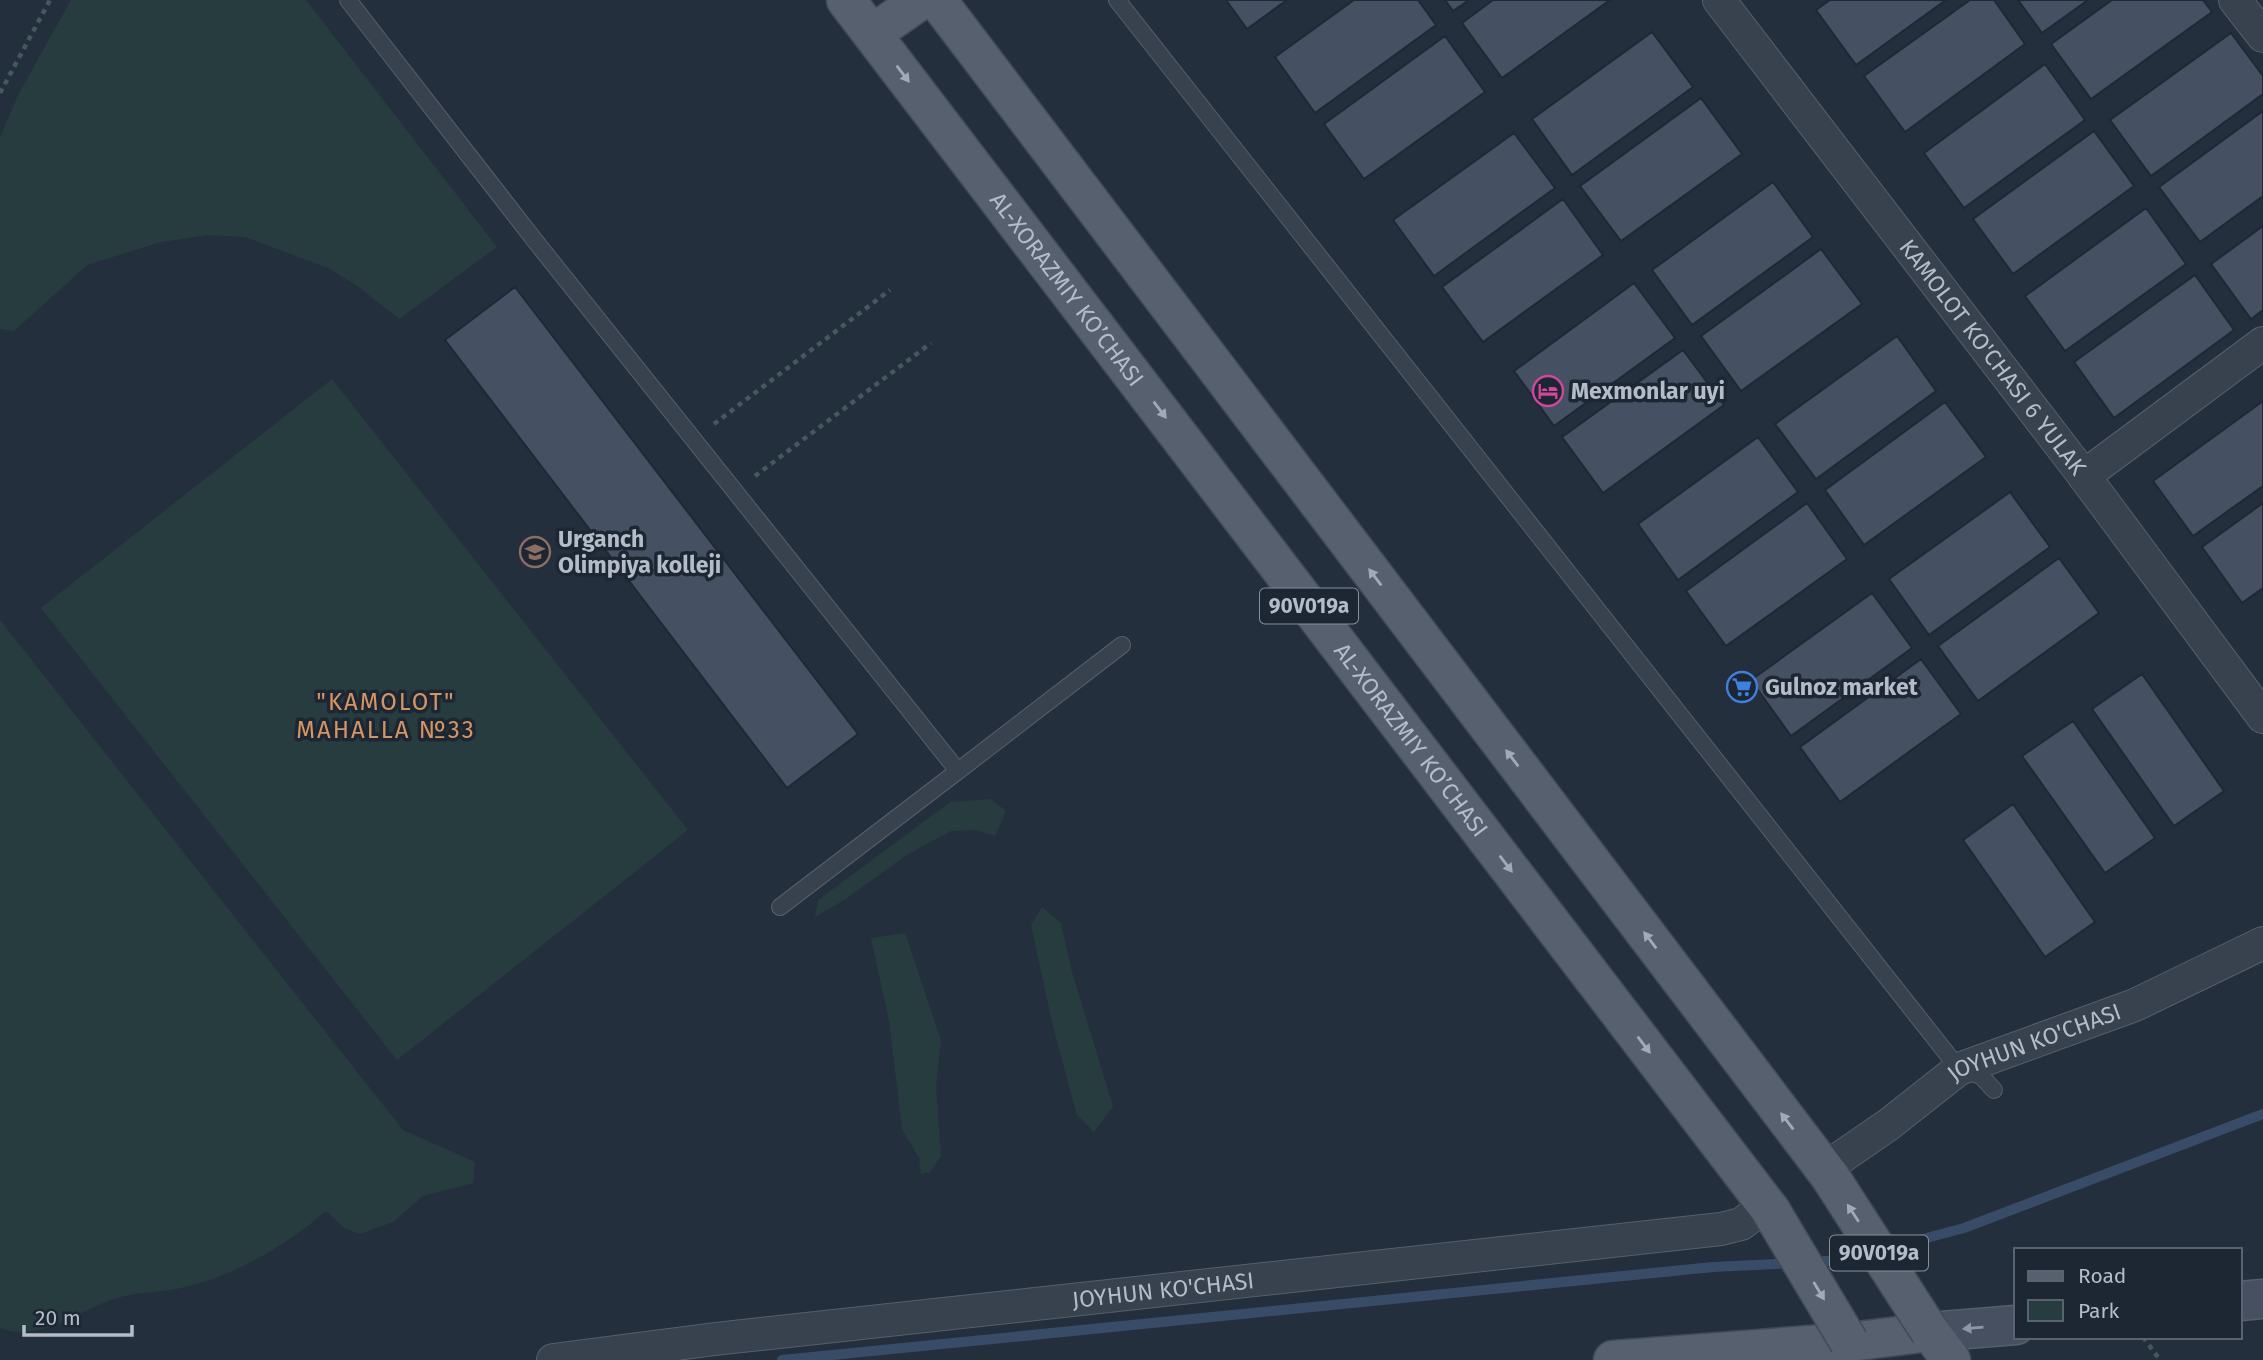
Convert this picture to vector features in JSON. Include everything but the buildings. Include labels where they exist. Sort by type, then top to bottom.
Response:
[{"type":"main road","name":"AL-XORAZMIY KO’CHASI","points":[[846,0],[1769,1208]]},
{"type":"main road","points":[[872,34],[920,0]]},
{"type":"main road","name":"90V019a","points":[[937,0],[1827,1172],[1940,1346]]},
{"type":"main road","name":"90V019a","points":[[1769,1208],[1856,1351]]},
{"type":"main road","points":[[2242,1301],[2263,1299]]},
{"type":"main road","points":[[1613,1360],[1940,1346],[2014,1326]]},
{"type":"street","name":"KAMOLOT KO'CHASI 6 YULAK","points":[[1719,0],[2084,476],[2263,717]]},
{"type":"street","points":[[2235,0],[2263,36]]},
{"type":"street","points":[[2084,476],[2263,342]]},
{"type":"street","name":"JOYHUN KO'CHASI","points":[[1827,1172],[1959,1069],[2135,1005],[2263,943]]},
{"type":"street","name":"JOYHUN KO'CHASI","points":[[554,1360],[756,1335],[1721,1229],[1741,1224],[1769,1208]]},
{"type":"lane","points":[[348,0],[958,771]]},
{"type":"lane","points":[[1117,0],[1959,1069],[1981,1076],[1994,1090]]},
{"type":"lane","points":[[780,907],[1122,645]]},
{"type":"path","points":[[0,93],[50,0]]},
{"type":"path","points":[[693,439],[890,289]]},
{"type":"path","points":[[735,491],[931,343]]},
{"type":"path","points":[[2144,1339],[2160,1360]]},
{"type":"green space","points":[[71,0],[306,0],[497,247],[399,319],[359,287],[328,268],[245,237],[209,235],[161,242],[87,265],[14,331],[0,329],[0,137],[19,93]]},
{"type":"green space","points":[[332,379],[688,830],[397,1060],[41,608]]},
{"type":"green space","points":[[0,620],[403,1130],[475,1162],[473,1183],[423,1196],[393,1222],[360,1234],[344,1228],[326,1211],[278,1247],[242,1267],[204,1282],[120,1297],[43,1329],[14,1332],[0,1328]]},
{"type":"green space","points":[[991,799],[1006,811],[995,836],[976,830],[951,831],[905,856],[846,899],[815,917],[818,900],[950,802]]},
{"type":"green space","points":[[1042,907],[1061,923],[1072,972],[1113,1106],[1094,1132],[1077,1115],[1053,1027],[1031,925]]},
{"type":"green space","points":[[905,933],[941,1041],[936,1086],[941,1156],[930,1172],[921,1174],[919,1158],[902,1129],[889,1021],[871,938]]},
{"type":"waterway","points":[[1885,1249],[1964,1228],[2263,1114]]},
{"type":"waterway","points":[[1809,1262],[1844,1260],[1869,1253]]},
{"type":"waterway","points":[[782,1360],[1713,1267],[1793,1263]]},
{"type":"place","name":"Mexmonlar uyi","points":[[1548,391]]},
{"type":"place","name":"Urganch Olimpiya kolleji","points":[[535,552]]},
{"type":"place","name":"Gulnoz market","points":[[1742,687]]},
{"type":"district","name":"\"KAMOLOT\" MAHALLA №33","points":[[386,716]]}]
